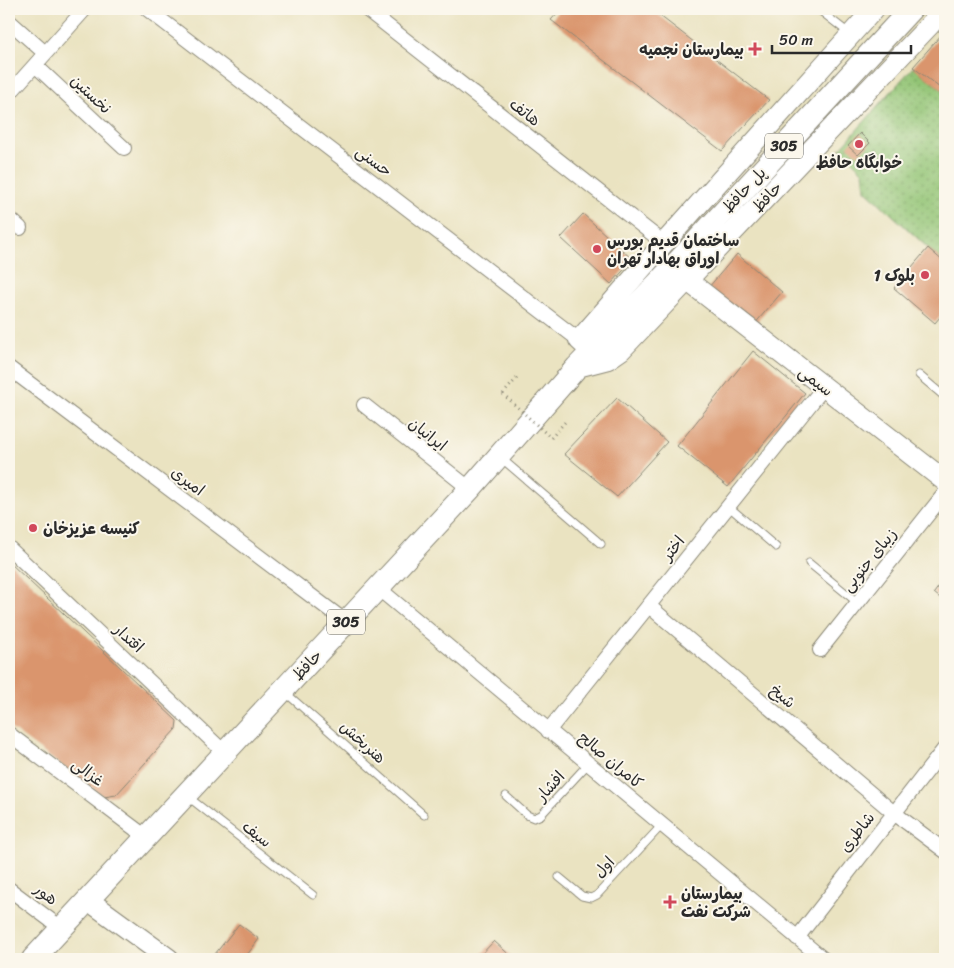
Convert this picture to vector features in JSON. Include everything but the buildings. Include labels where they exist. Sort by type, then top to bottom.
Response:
[{"type":"main road","name":"حافظ","points":[[33,959],[470,490],[583,353],[664,243],[874,9]]},
{"type":"main road","name":"پل حافظ","points":[[658,283],[911,9]]},
{"type":"main road","name":"حافظ","points":[[583,353],[608,358],[621,350],[942,18]]},
{"type":"main road","name":"سیمی","points":[[688,281],[945,481]]},
{"type":"main road","name":"حافظ","points":[[583,353],[658,283]]},
{"type":"main road","points":[[88,900],[169,959]]},
{"type":"street","points":[[9,94],[85,9]]},
{"type":"street","name":"حسنی","points":[[147,9],[583,353]]},
{"type":"street","name":"هاتف","points":[[366,9],[664,243]]},
{"type":"street","points":[[9,21],[45,53]]},
{"type":"street","name":"نخستین","points":[[35,65],[124,148]]},
{"type":"street","points":[[9,218],[20,228]]},
{"type":"street","name":"امیری","points":[[9,368],[346,622]]},
{"type":"street","name":"اختر","points":[[548,731],[824,387]]},
{"type":"street","name":"ایرانیان","points":[[364,405],[470,490]]},
{"type":"street","name":"زیبای جنوبی","points":[[820,650],[945,493]]},
{"type":"street","name":"اقتدار","points":[[9,548],[225,753]]},
{"type":"street","name":"کامران صالح","points":[[378,588],[823,959]]},
{"type":"street","name":"شیخ","points":[[648,606],[894,813],[945,851]]},
{"type":"street","name":"غزالی","points":[[9,734],[146,837]]},
{"type":"street","name":"شاطری","points":[[797,938],[945,748]]},
{"type":"street","name":"هور","points":[[9,888],[62,928]]},
{"type":"lane","points":[[818,9],[850,35]]},
{"type":"lane","points":[[919,375],[945,397]]},
{"type":"lane","points":[[499,456],[601,544]]},
{"type":"lane","points":[[728,506],[776,547]]},
{"type":"lane","points":[[809,563],[858,603]]},
{"type":"lane","name":"هنربخش","points":[[283,690],[424,815]]},
{"type":"lane","name":"افشار","points":[[506,796],[527,815],[534,818],[542,816],[588,764]]},
{"type":"lane","name":"سیف","points":[[185,795],[312,894]]},
{"type":"lane","name":"اول","points":[[559,877],[582,896],[591,898],[597,895],[662,825]]},
{"type":"path","points":[[517,378],[503,394],[551,438],[565,422]]},
{"type":"green space","points":[[913,67],[945,92],[945,263],[865,190],[863,172],[840,149]]},
{"type":"place","name":"بیمارستان نجمیه","points":[[755,49]]},
{"type":"place","name":"خوابگاه حافظ","points":[[859,144]]},
{"type":"place","name":"ساختمان قدیم بورس اوراق بهادار تهران","points":[[597,249]]},
{"type":"place","name":"بلوک 1","points":[[925,275]]},
{"type":"place","name":"کنیسه عزیزخان","points":[[33,528]]},
{"type":"place","name":"بیمارستان شرکت نفت","points":[[670,902]]}]
